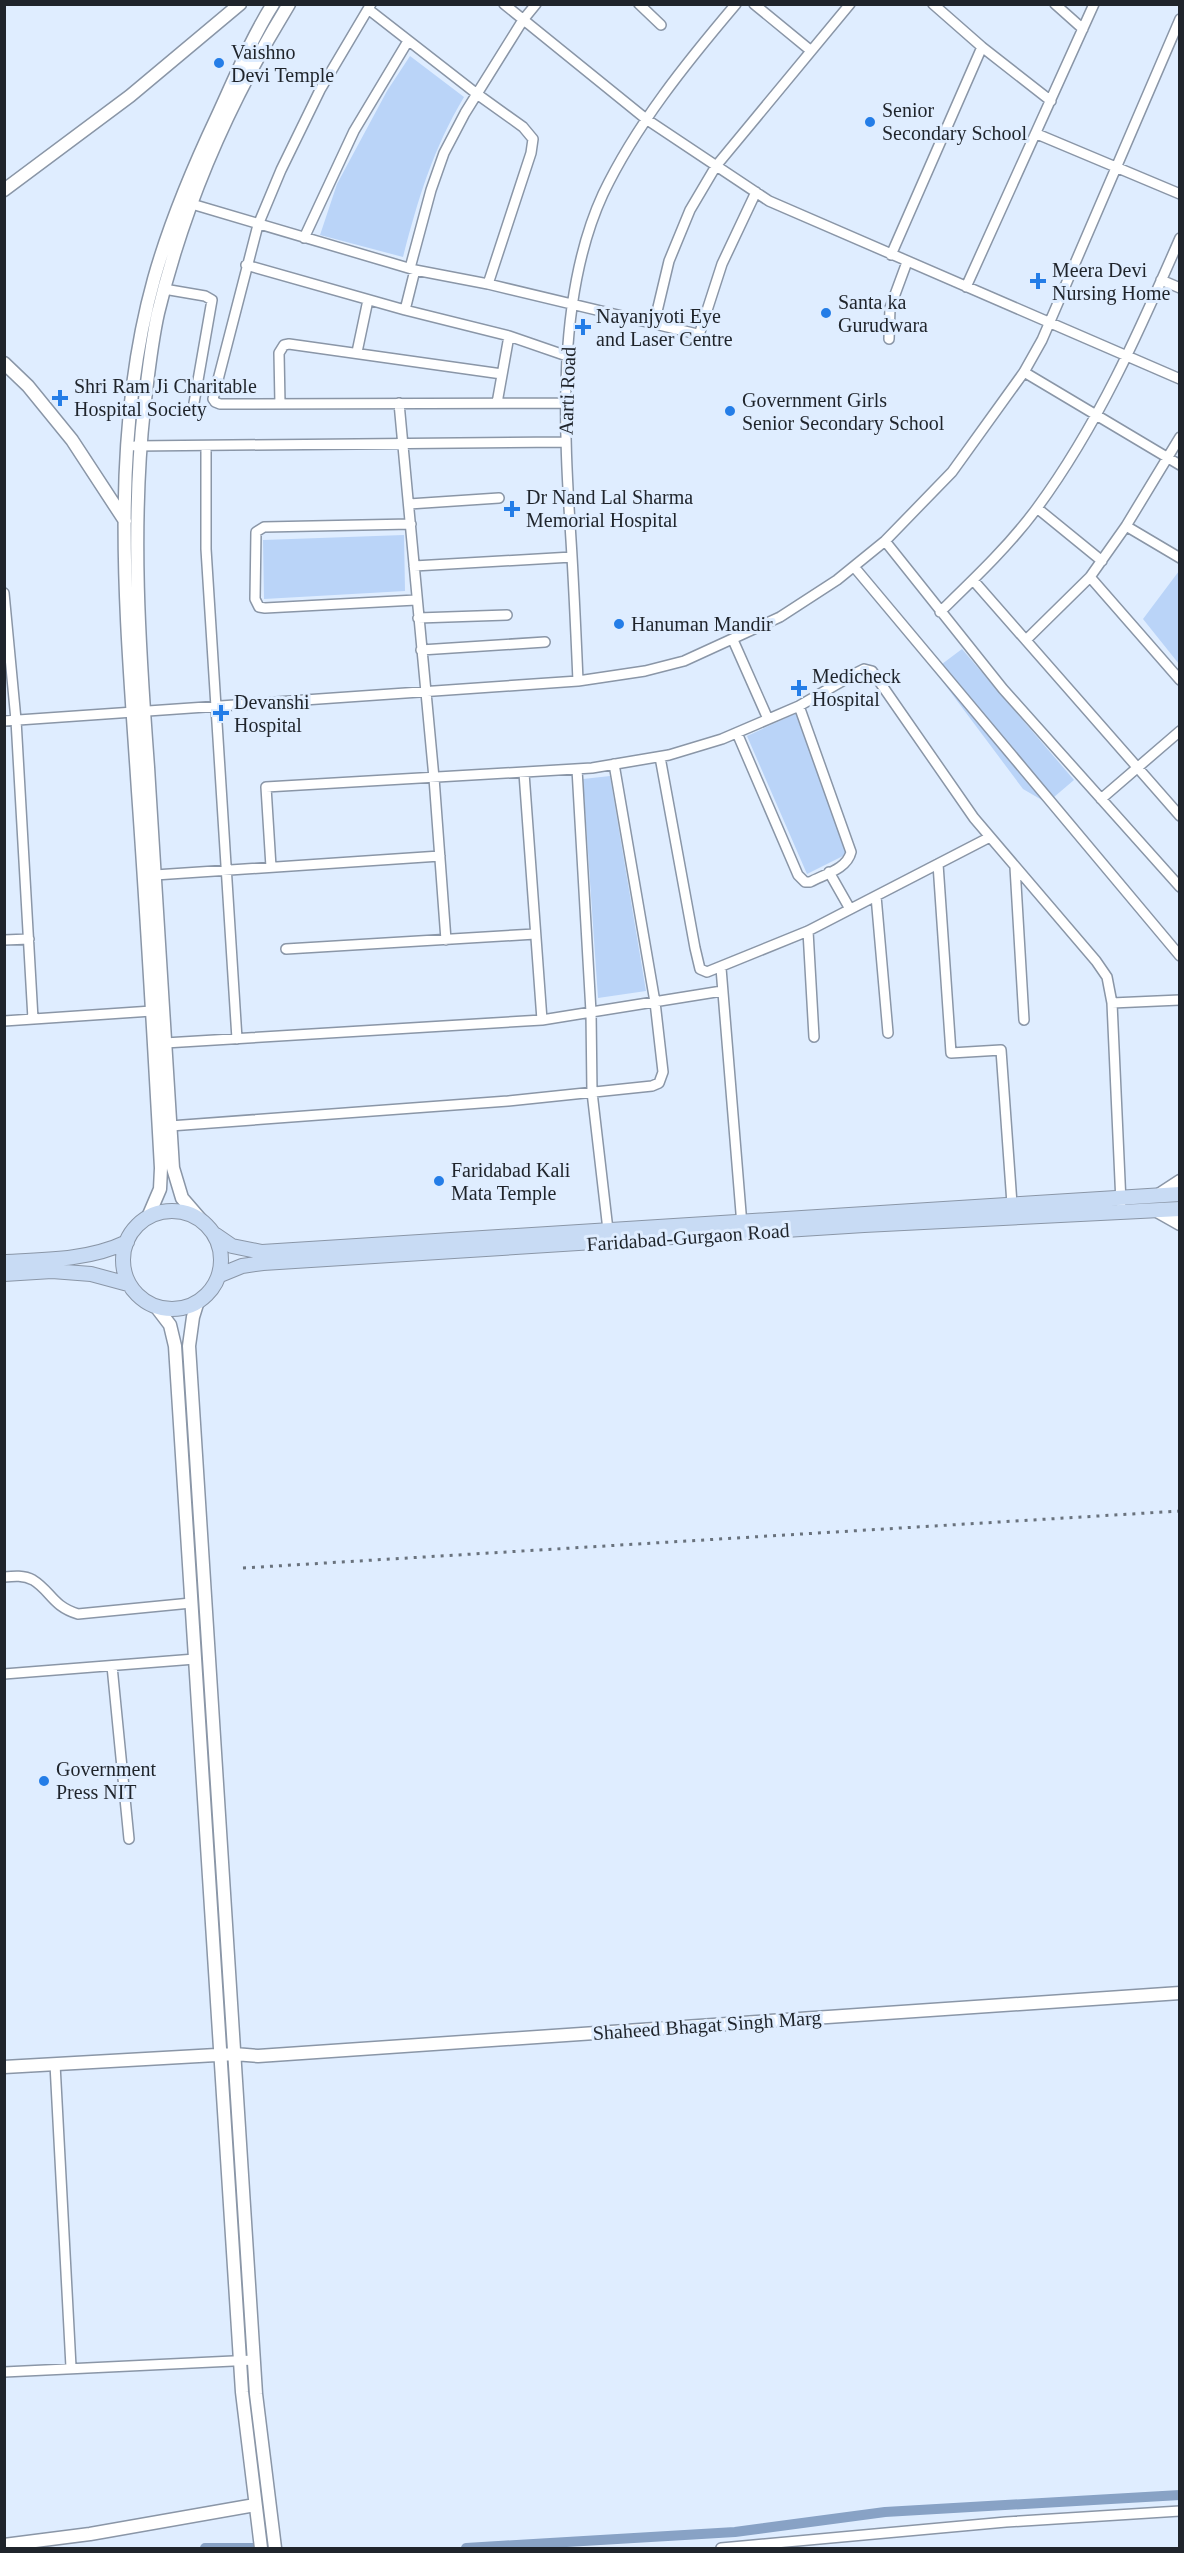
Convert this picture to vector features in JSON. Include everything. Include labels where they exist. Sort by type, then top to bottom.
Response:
[{"type":"main road","name":"Faridabad-Gurgaon Road","points":[[220,1275],[242,1266],[263,1263],[1012,1204],[1179,1194]]},
{"type":"main road","name":"Faridabad-Gurgaon Road","points":[[216,1235],[232,1246],[262,1252],[609,1230],[742,1227],[1179,1209]]},
{"type":"main road","points":[[167,1211],[186,1212],[201,1220],[216,1235],[222,1255],[220,1275],[212,1292],[197,1304],[178,1310],[157,1308],[141,1299],[128,1284],[123,1266],[127,1242],[133,1229],[148,1217],[167,1211]]},
{"type":"main road","points":[[4,1263],[64,1259],[108,1251],[127,1242]]},
{"type":"main road","points":[[4,1274],[52,1271],[91,1274],[128,1284]]},
{"type":"street","points":[[4,190],[130,96],[240,4]]},
{"type":"street","points":[[201,1220],[182,1198],[176,1187],[170,1126],[155,875],[125,553],[126,522],[134,446],[139,347],[153,281],[180,199],[226,98],[273,4]]},
{"type":"street","points":[[148,1217],[160,1189],[161,1168],[138,710],[134,446],[164,289],[174,251],[228,114],[289,4]]},
{"type":"street","points":[[504,4],[646,119],[756,192],[790,211],[1179,379]]},
{"type":"street","points":[[405,310],[412,269],[438,169],[460,121],[523,20],[536,4]]},
{"type":"street","points":[[639,4],[661,25]]},
{"type":"street","name":"Aarti Road","points":[[578,681],[565,442],[567,356],[581,262],[603,195],[646,119],[736,4]]},
{"type":"street","points":[[754,4],[810,50]]},
{"type":"street","points":[[654,324],[669,261],[690,210],[716,166],[850,4]]},
{"type":"street","points":[[933,4],[982,47],[1051,101]]},
{"type":"street","points":[[1055,4],[1083,29]]},
{"type":"street","points":[[966,287],[1094,4]]},
{"type":"street","points":[[488,284],[534,146],[529,133],[408,41],[370,7],[321,90],[281,170],[258,225],[213,399],[220,404],[566,403]]},
{"type":"street","points":[[4,721],[578,681],[645,671],[684,661],[780,617],[855,567],[885,541],[952,472],[1024,372],[1042,340],[1179,19]]},
{"type":"street","points":[[304,238],[354,130],[408,41]]},
{"type":"street","points":[[891,255],[982,47]]},
{"type":"street","points":[[1037,134],[1179,194]]},
{"type":"street","points":[[180,199],[192,205],[258,225],[412,269],[488,284],[699,334],[722,264],[756,192]]},
{"type":"street","points":[[940,612],[1000,554],[1037,508],[1098,415],[1127,357],[1179,238]]},
{"type":"street","points":[[889,339],[890,308],[907,262]]},
{"type":"street","points":[[246,265],[405,310],[509,336],[567,356]]},
{"type":"street","points":[[1161,280],[1179,288]]},
{"type":"street","points":[[164,289],[205,296],[212,300],[194,403]]},
{"type":"street","points":[[357,352],[369,300]]},
{"type":"street","points":[[497,403],[509,336]]},
{"type":"street","points":[[280,404],[279,353],[284,345],[357,352],[502,374]]},
{"type":"street","points":[[4,363],[28,386],[72,440],[136,538]]},
{"type":"street","points":[[1024,372],[1179,465]]},
{"type":"street","points":[[399,403],[441,856],[446,940]]},
{"type":"street","points":[[1026,640],[1090,577],[1102,561],[1168,458],[1179,436]]},
{"type":"street","points":[[134,446],[565,442]]},
{"type":"street","points":[[206,446],[206,549],[237,1039]]},
{"type":"street","points":[[409,504],[499,498]]},
{"type":"street","points":[[1037,508],[1102,561]]},
{"type":"street","points":[[411,524],[264,527],[256,532],[255,599],[259,607],[265,608],[416,600]]},
{"type":"street","points":[[1126,526],[1179,558]]},
{"type":"street","points":[[885,541],[1003,689],[1179,887]]},
{"type":"street","points":[[414,566],[572,557]]},
{"type":"street","points":[[855,567],[1179,956]]},
{"type":"street","points":[[1090,577],[1179,680]]},
{"type":"street","points":[[973,580],[1179,816]]},
{"type":"street","points":[[4,593],[16,720],[33,1019]]},
{"type":"street","points":[[418,618],[507,615]]},
{"type":"street","points":[[733,640],[768,719]]},
{"type":"street","points":[[421,650],[545,642]]},
{"type":"street","points":[[271,867],[266,787],[577,769],[660,757],[737,733],[799,706],[864,669],[872,671],[974,818],[1096,961],[1107,977],[1112,1003],[1121,1213]]},
{"type":"street","points":[[737,733],[798,875],[805,882],[810,882],[847,861],[851,852],[799,706]]},
{"type":"street","points":[[1101,799],[1179,731]]},
{"type":"street","points":[[660,757],[700,969],[707,972],[808,931],[990,837]]},
{"type":"street","points":[[170,1126],[508,1101],[652,1086],[659,1083],[663,1072],[655,1002],[614,764]]},
{"type":"street","points":[[577,769],[591,1012],[592,1092],[609,1230]]},
{"type":"street","points":[[524,773],[542,1020]]},
{"type":"street","points":[[155,875],[441,856]]},
{"type":"street","points":[[938,864],[951,1053],[1001,1050],[1012,1204]]},
{"type":"street","points":[[1015,867],[1024,1020]]},
{"type":"street","points":[[830,872],[850,909]]},
{"type":"street","points":[[876,896],[888,1033]]},
{"type":"street","points":[[808,931],[814,1037]]},
{"type":"street","points":[[286,949],[536,934]]},
{"type":"street","points":[[4,940],[28,939]]},
{"type":"street","points":[[721,968],[742,1227]]},
{"type":"street","points":[[165,1043],[542,1020],[722,991]]},
{"type":"street","points":[[1112,1003],[1179,1000]]},
{"type":"street","points":[[4,1021],[152,1011]]},
{"type":"street","points":[[1156,1196],[1179,1181]]},
{"type":"street","points":[[1157,1211],[1179,1224]]},
{"type":"street","points":[[197,1304],[189,1346],[254,2360],[275,2548]]},
{"type":"street","points":[[157,1308],[170,1325],[175,1346],[240,2361],[261,2548]]},
{"type":"street","points":[[4,1576],[20,1576],[33,1580],[64,1610],[78,1614],[191,1602]]},
{"type":"street","points":[[4,1674],[195,1659]]},
{"type":"street","points":[[112,1666],[129,1839]]},
{"type":"street","name":"Shaheed Bhagat Singh Marg","points":[[4,2067],[234,2054],[248,2056],[282,2054],[1179,1993]]},
{"type":"street","points":[[55,2064],[71,2367]]},
{"type":"street","points":[[4,2372],[254,2360]]},
{"type":"street","points":[[4,2545],[90,2534],[255,2505]]},
{"type":"street","points":[[721,2548],[1006,2522],[1179,2511]]},
{"type":"shaded area","points":[[410,56],[464,97],[435,155],[403,257],[320,235],[337,184],[387,91]]},
{"type":"shaded area","points":[[404,535],[405,591],[264,599],[263,540]]},
{"type":"shaded area","points":[[1180,571],[1179,664],[1143,619]]},
{"type":"shaded area","points":[[962,649],[1074,780],[1047,803],[1023,789],[934,670]]},
{"type":"shaded area","points":[[797,713],[847,854],[807,874],[747,736]]},
{"type":"shaded area","points":[[610,776],[646,991],[598,998],[583,779]]},
{"type":"waterway","points":[[466,2548],[735,2532],[885,2512],[1180,2495]]},
{"type":"waterway","points":[[205,2548],[270,2548]]},
{"type":"railway","points":[[243,1568],[1180,1511]]},
{"type":"place","name":"Vaishno Devi Temple","points":[[219,63]]},
{"type":"place","name":"Senior Secondary School","points":[[870,122]]},
{"type":"place","name":"Meera Devi Nursing Home","points":[[1038,281]]},
{"type":"place","name":"Santa ka Gurudwara","points":[[826,313]]},
{"type":"place","name":"Nayanjyoti Eye and Laser Centre","points":[[583,327]]},
{"type":"place","name":"Shri Ram Ji Charitable Hospital Society","points":[[60,398]]},
{"type":"place","name":"Government Girls Senior Secondary School","points":[[730,411]]},
{"type":"place","name":"Dr Nand Lal Sharma Memorial Hospital","points":[[512,509]]},
{"type":"place","name":"Hanuman Mandir","points":[[619,624]]},
{"type":"place","name":"Medicheck Hospital","points":[[799,688]]},
{"type":"place","name":"Devanshi Hospital","points":[[221,713]]},
{"type":"place","name":"Faridabad Kali Mata Temple","points":[[439,1181]]},
{"type":"place","name":"Government Press NIT","points":[[44,1781]]}]
